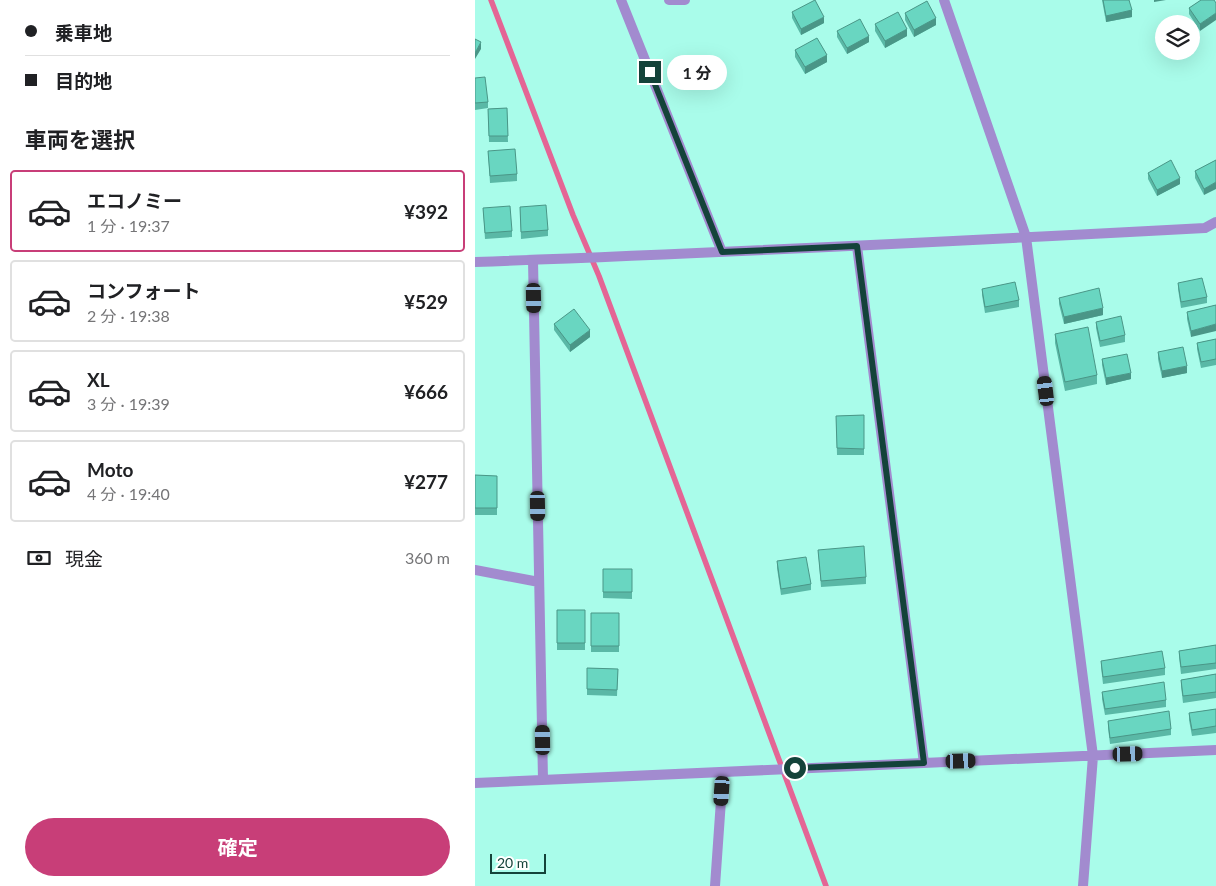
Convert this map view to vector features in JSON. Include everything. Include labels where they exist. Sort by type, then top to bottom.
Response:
[{"type":"street","points":[[621,0],[722,252]]},
{"type":"street","points":[[669,0],[685,0]]},
{"type":"street","points":[[944,0],[1026,237],[1093,756],[1083,886]]},
{"type":"street","points":[[475,262],[857,246],[1205,228],[1216,222]]},
{"type":"street","points":[[857,246],[924,763]]},
{"type":"street","points":[[533,260],[543,780]]},
{"type":"street","points":[[475,570],[539,582]]},
{"type":"street","points":[[475,783],[1216,750]]},
{"type":"street","points":[[715,886],[723,772]]},
{"type":"building","points":[[815,0],[824,17],[801,29],[792,12]]},
{"type":"building","points":[[1103,0],[1129,0],[1132,10],[1106,16]]},
{"type":"building","points":[[1201,0],[1214,0],[1216,3],[1216,13],[1200,24],[1200,15],[1194,15],[1189,8]]},
{"type":"building","points":[[927,1],[936,18],[914,30],[905,13]]},
{"type":"building","points":[[898,12],[907,29],[885,41],[875,24]]},
{"type":"building","points":[[860,19],[869,36],[847,48],[837,31]]},
{"type":"building","points":[[817,38],[827,55],[805,67],[795,50]]},
{"type":"building","points":[[475,39],[481,42],[475,53]]},
{"type":"building","points":[[485,77],[488,102],[475,103],[475,78]]},
{"type":"building","points":[[507,108],[508,136],[489,136],[488,109]]},
{"type":"building","points":[[515,149],[517,174],[490,176],[488,151]]},
{"type":"building","points":[[1171,160],[1180,178],[1157,190],[1148,173]]},
{"type":"building","points":[[1216,160],[1216,182],[1204,189],[1195,171]]},
{"type":"building","points":[[546,205],[548,230],[521,232],[520,207]]},
{"type":"building","points":[[510,206],[512,231],[485,233],[483,208]]},
{"type":"building","points":[[1202,278],[1207,297],[1181,302],[1178,283]]},
{"type":"building","points":[[1015,282],[1019,300],[985,307],[982,289]]},
{"type":"building","points":[[1099,288],[1103,308],[1064,317],[1059,298]]},
{"type":"building","points":[[1216,305],[1216,324],[1191,331],[1187,312]]},
{"type":"building","points":[[574,309],[590,330],[570,345],[554,324]]},
{"type":"building","points":[[1121,316],[1125,335],[1100,341],[1096,322]]},
{"type":"building","points":[[1088,327],[1097,375],[1065,382],[1055,334]]},
{"type":"building","points":[[1216,339],[1216,359],[1201,362],[1197,343]]},
{"type":"building","points":[[1183,347],[1187,366],[1162,371],[1158,352]]},
{"type":"building","points":[[1127,354],[1131,373],[1106,378],[1102,359]]},
{"type":"building","points":[[864,415],[864,449],[837,448],[836,416]]},
{"type":"building","points":[[475,475],[497,476],[497,508],[475,508]]},
{"type":"building","points":[[864,546],[866,577],[821,581],[818,550]]},
{"type":"building","points":[[806,557],[811,584],[781,589],[777,561]]},
{"type":"building","points":[[603,569],[632,569],[632,592],[603,592]]},
{"type":"building","points":[[557,610],[585,610],[585,643],[557,643]]},
{"type":"building","points":[[591,613],[619,613],[619,646],[591,646]]},
{"type":"building","points":[[1216,645],[1216,663],[1181,667],[1179,651]]},
{"type":"building","points":[[1162,651],[1165,668],[1103,677],[1101,661]]},
{"type":"building","points":[[587,668],[618,669],[617,690],[587,689]]},
{"type":"building","points":[[1216,674],[1216,692],[1183,696],[1181,680]]},
{"type":"building","points":[[1164,682],[1166,700],[1105,709],[1102,692]]},
{"type":"building","points":[[1216,709],[1216,726],[1192,730],[1189,713]]},
{"type":"building","points":[[1169,711],[1171,729],[1110,738],[1108,721]]},
{"type":"waterway","points":[[491,0],[573,215],[599,276],[826,886]]},
{"type":"route","points":[[650,72],[722,252],[857,246],[924,763],[795,768]]}]
